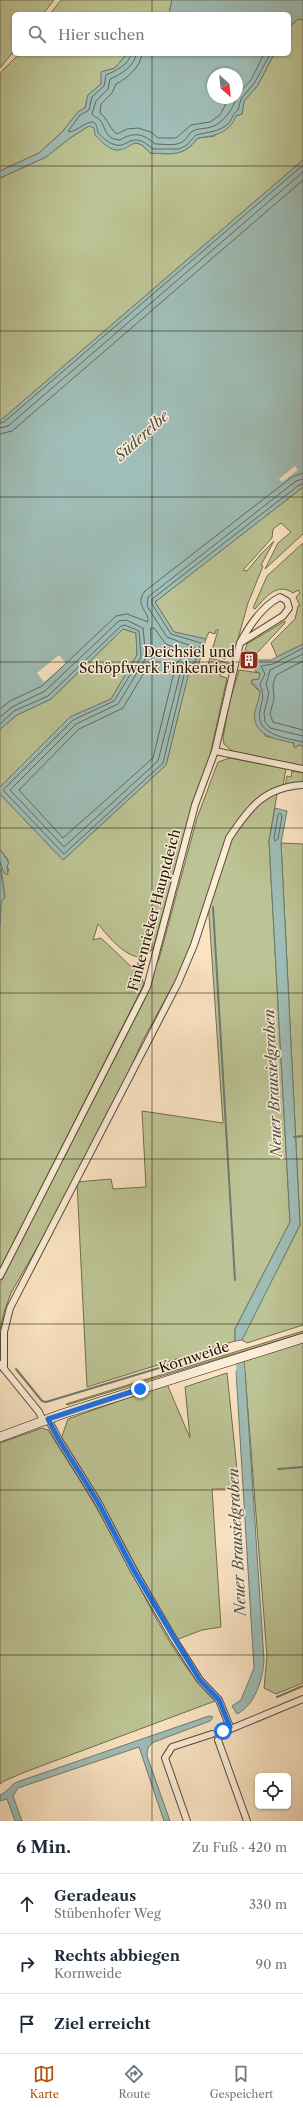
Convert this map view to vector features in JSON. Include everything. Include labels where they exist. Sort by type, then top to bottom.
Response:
[{"type":"main road","name":"Kornweide","points":[[0,1437],[45,1420],[303,1338]]},
{"type":"street","name":"Finkenrieker Hauptdeich","points":[[0,1276],[143,998],[195,805],[215,751],[240,642],[247,629],[268,605],[280,597],[287,601],[288,608],[283,616],[240,642]]},
{"type":"street","points":[[215,751],[303,769]]},
{"type":"street","points":[[230,1727],[219,1700],[200,1680],[176,1641],[133,1569],[98,1502],[59,1440],[40,1412],[2,1367],[4,1332],[10,1308],[178,983],[194,945],[229,838],[251,809],[272,791],[285,786],[303,785]]},
{"type":"street","points":[[187,1821],[165,1758],[172,1747],[217,1731],[221,1733],[230,1727],[303,1699]]},
{"type":"street","points":[[218,1740],[221,1738],[221,1733]]},
{"type":"street","points":[[212,1734],[213,1739],[218,1740]]},
{"type":"street","points":[[218,1740],[247,1821]]},
{"type":"green space","points":[[0,0],[54,0],[45,12],[12,12],[12,53],[0,68]]},
{"type":"green space","points":[[61,0],[172,0],[169,12],[52,12]]},
{"type":"green space","points":[[298,19],[303,20],[303,160],[0,421],[0,178],[46,157],[70,138],[89,126],[92,126],[126,147],[136,143],[142,145],[150,153],[177,153],[193,144],[198,138],[215,136],[236,116],[242,114],[244,101],[258,85],[273,56],[291,56],[291,25]]},
{"type":"green space","points":[[17,56],[125,56],[115,68],[102,72],[101,84],[88,95],[85,108],[78,112],[62,132],[39,153],[0,171],[0,73]]},
{"type":"green space","points":[[303,487],[303,534],[265,569],[278,543],[291,532],[281,523],[273,529],[272,538],[243,570],[247,571],[274,541],[261,565],[263,566],[248,603],[236,646],[233,645],[230,655],[226,654],[225,659],[211,654],[218,630],[216,630],[215,634],[209,632],[206,639],[174,632],[155,602]]},
{"type":"green space","points":[[303,543],[303,644],[277,657],[271,643],[295,619],[298,606],[300,606],[296,597],[300,593],[298,590],[293,593],[282,589],[277,590],[272,592],[255,609],[253,608],[267,576]]},
{"type":"green space","points":[[285,621],[285,623],[257,653],[245,650],[247,644]]},
{"type":"green space","points":[[123,629],[136,633],[137,655],[111,699],[70,717],[0,787],[0,729],[17,715],[51,699]]},
{"type":"green space","points":[[210,658],[231,664],[229,672],[222,670],[220,676],[227,678],[209,760],[191,809],[153,949],[143,957],[137,957],[130,954],[118,946],[98,924],[93,940],[101,938],[140,975],[144,984],[0,1269],[0,926],[1,902],[5,897],[0,861],[4,873],[9,871],[7,866],[8,860],[0,849],[0,794],[63,860],[166,765],[190,667],[206,672]]},
{"type":"green space","points":[[239,670],[260,673],[259,679],[252,680],[251,683],[260,692],[265,736],[294,743],[294,747],[298,745],[303,746],[303,766],[232,751],[224,744],[223,738],[229,704]]},
{"type":"green space","points":[[230,758],[286,769],[283,785],[271,789],[250,808],[235,824],[226,838],[198,926],[179,974],[142,1042],[128,1074],[50,1225],[11,1293],[4,1312],[0,1330],[0,1283],[145,999],[159,959],[197,818],[218,762]]},
{"type":"green space","points":[[292,771],[303,773],[303,782],[285,785],[287,776],[291,777]]},
{"type":"green space","points":[[278,788],[269,841],[290,1222],[235,1329],[235,1341],[87,1387],[77,1182],[111,1179],[113,1189],[146,1187],[142,1111],[223,1123],[208,900],[224,849],[255,805]]},
{"type":"green space","points":[[281,843],[303,844],[303,1325],[247,1343],[242,1340],[247,1328],[300,1225]]},
{"type":"green space","points":[[303,1331],[303,1333],[67,1405],[66,1404]]},
{"type":"green space","points":[[303,1342],[303,1683],[276,1694],[264,1688],[267,1656],[244,1360]]},
{"type":"green space","points":[[227,1373],[239,1489],[212,1489],[221,1627],[202,1630],[176,1640],[101,1501],[61,1439],[68,1419],[167,1384],[190,1438],[185,1387]]},
{"type":"green space","points":[[42,1428],[48,1430],[87,1492],[153,1613],[175,1650],[200,1685],[215,1701],[25,1772],[0,1784],[0,1443]]},
{"type":"water","points":[[172,0],[303,0],[303,20],[298,19],[291,25],[291,12],[169,12]]},
{"type":"water","points":[[125,56],[273,56],[258,85],[244,101],[242,114],[236,116],[226,130],[215,135],[198,138],[193,144],[182,151],[171,154],[150,153],[140,144],[136,143],[121,150],[116,150],[107,146],[100,140],[95,135],[94,128],[89,126],[70,138],[46,157],[0,178],[0,171],[39,153],[62,132],[78,112],[85,108],[88,95],[101,84],[101,72],[115,68]]},
{"type":"water","name":"Süderelbe","points":[[303,160],[303,487],[155,602],[174,632],[206,639],[197,670],[190,668],[166,765],[63,860],[0,794],[0,787],[70,717],[111,699],[137,655],[136,633],[123,629],[51,699],[17,715],[0,729],[0,421]]},
{"type":"water","points":[[303,644],[303,746],[298,745],[296,748],[294,747],[294,743],[266,735],[257,726],[255,711],[260,692],[255,685],[251,683],[252,680],[259,679],[260,673],[255,671],[258,660],[271,660]]},
{"type":"water","points":[[275,808],[287,811],[281,843],[300,1225],[242,1340],[235,1341],[235,1329],[290,1222],[269,841]]},
{"type":"water","points":[[0,849],[9,863],[7,866],[8,875],[4,873],[0,861]]},
{"type":"water","points":[[0,868],[5,897],[1,902],[0,926]]},
{"type":"water","points":[[245,1370],[264,1660],[262,1675],[257,1691],[249,1704],[237,1714],[232,1706],[241,1700],[254,1668],[236,1371]]},
{"type":"water","points":[[209,1716],[213,1717],[210,1721],[154,1742],[148,1748],[147,1756],[170,1821],[164,1821],[139,1747],[18,1788],[13,1796],[22,1821],[15,1821],[7,1799],[0,1801],[0,1795],[17,1782]]},
{"type":"pier","points":[[295,466],[298,470],[282,482],[279,479]]},
{"type":"pier","points":[[59,655],[66,664],[44,682],[37,673]]},
{"type":"waterway","points":[[213,907],[235,1280]]},
{"type":"waterway","points":[[294,1137],[303,1136]]},
{"type":"waterway","points":[[16,1369],[42,1401],[46,1402],[222,1349]]},
{"type":"waterway","name":"Neuer Brausielgraben","points":[[240,1363],[241,1382]]},
{"type":"waterway","points":[[278,1469],[303,1467]]},
{"type":"waterway","points":[[277,1697],[303,1686]]},
{"type":"place","name":"Deichsiel und Schöpfwerk Finkenried","points":[[249,660]]},
{"type":"route","points":[[140,1389],[48,1419],[59,1440],[98,1502],[153,1604],[200,1680],[219,1700],[230,1727],[223,1731]]}]
